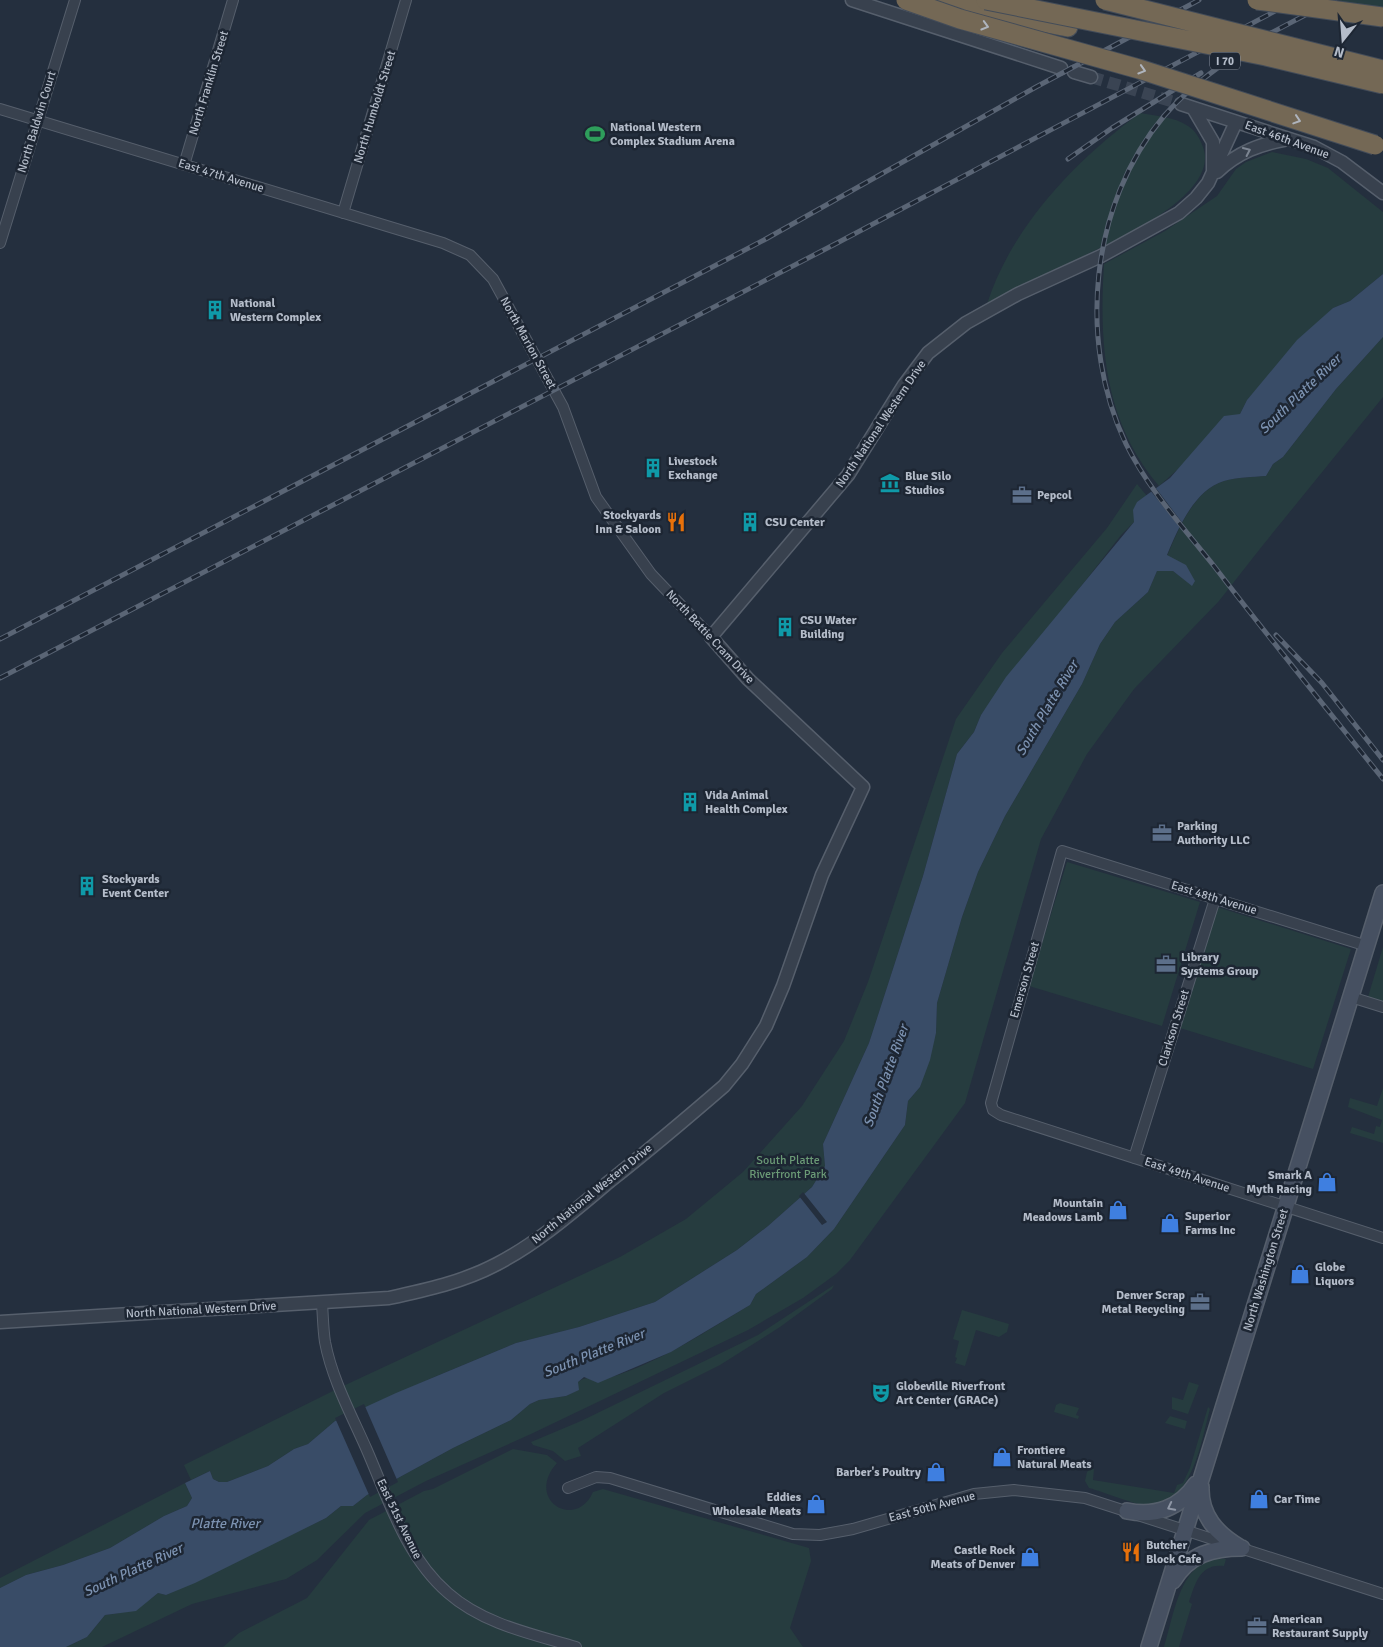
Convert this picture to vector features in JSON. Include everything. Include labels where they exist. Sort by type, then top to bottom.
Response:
[{"type":"highway","points":[[906,0],[960,19],[1139,69],[1383,147]]},
{"type":"highway","name":"I 70","points":[[925,0],[1068,27],[1383,95]]},
{"type":"highway","points":[[986,0],[1256,54],[1383,84]]},
{"type":"highway","points":[[1104,0],[1383,70]]},
{"type":"highway","points":[[1154,0],[1383,57]]},
{"type":"highway","points":[[1257,0],[1383,17]]},
{"type":"main road","name":"North Washington Street","points":[[1149,1647],[1383,893]]},
{"type":"main road","points":[[1127,1511],[1150,1514],[1170,1508],[1188,1496],[1202,1475]]},
{"type":"main road","points":[[1202,1475],[1202,1498],[1209,1519],[1223,1536],[1242,1548]]},
{"type":"main road","points":[[1165,1595],[1180,1570],[1199,1555],[1217,1549],[1242,1548]]},
{"type":"street","name":"North Baldwin Court","points":[[0,243],[75,0]]},
{"type":"street","name":"North Franklin Street","points":[[184,165],[233,0]]},
{"type":"street","name":"North Humboldt Street","points":[[343,213],[406,0]]},
{"type":"street","points":[[852,0],[1061,68]]},
{"type":"street","points":[[1074,72],[1090,76]]},
{"type":"street","name":"East 46th Avenue","points":[[1212,177],[1213,142],[1187,106],[1290,139],[1336,158],[1383,193]]},
{"type":"street","name":"East 47th Avenue","points":[[0,109],[443,243]]},
{"type":"street","name":"North National Western Drive","points":[[711,637],[848,475],[904,385],[928,353],[966,323],[1018,294],[1101,256],[1171,218],[1196,198],[1212,177],[1236,122]]},
{"type":"street","points":[[1212,177],[1230,160],[1247,150],[1290,139]]},
{"type":"street","name":"North Marion Street","points":[[443,243],[470,255],[493,279],[563,407],[584,466]]},
{"type":"street","name":"North Bettie Cram Drive","points":[[584,466],[596,497],[651,574],[748,679],[863,787]]},
{"type":"street","name":"North National Western Drive","points":[[0,1322],[322,1304],[389,1298],[432,1289],[464,1279],[496,1265],[529,1246],[573,1212],[724,1086],[742,1064],[766,1026],[783,986],[822,875],[863,787]]},
{"type":"street","name":"East 48th Avenue","points":[[1062,851],[1366,946]]},
{"type":"street","name":"Emerson Street","points":[[993,1110],[991,1098],[1062,851]]},
{"type":"street","name":"Clarkson Street","points":[[1134,1158],[1215,899]]},
{"type":"street","points":[[1351,997],[1383,1007]]},
{"type":"street","name":"East 49th Avenue","points":[[993,1110],[1000,1115],[1383,1238]]},
{"type":"street","name":"East 51st Avenue","points":[[322,1304],[326,1343],[337,1384],[397,1518],[421,1564],[449,1594],[478,1613],[508,1626],[576,1647]]},
{"type":"street","name":"East 50th Avenue","points":[[568,1488],[596,1477],[610,1478],[793,1534],[820,1535],[853,1529],[974,1494],[1014,1490],[1084,1498],[1383,1594]]},
{"type":"green space","points":[[1341,0],[1383,0],[1383,9],[1337,2]]},
{"type":"green space","points":[[1140,113],[1165,117],[1183,123],[1191,128],[1199,138],[1205,160],[1202,172],[1194,184],[1173,206],[1138,229],[987,304],[998,275],[1012,248],[1049,197],[1093,152]]},
{"type":"green space","points":[[1272,152],[1306,159],[1328,168],[1383,212],[1383,274],[1350,301],[1333,308],[1247,400],[1240,414],[1159,486],[1141,461],[1126,435],[1116,409],[1109,381],[1103,324],[1104,264],[1165,231],[1217,196],[1236,169],[1246,162]]},
{"type":"green space","points":[[1383,337],[1383,397],[1219,601],[1134,689],[1087,754],[1041,839],[965,1103],[850,1260],[836,1274],[803,1298],[748,1330],[531,1434],[426,1481],[365,1513],[317,1560],[286,1579],[192,1604],[102,1647],[66,1647],[87,1637],[105,1615],[120,1613],[133,1608],[146,1602],[158,1593],[166,1595],[326,1518],[341,1506],[353,1506],[367,1495],[453,1448],[511,1420],[530,1404],[539,1400],[566,1396],[578,1390],[578,1382],[583,1379],[618,1375],[653,1361],[750,1305],[756,1294],[807,1257],[834,1229],[905,1125],[908,1101],[920,1087],[936,1033],[937,1003],[962,917],[978,872],[1005,816],[1082,684],[1100,644],[1115,622],[1148,592],[1157,571],[1173,571],[1192,585],[1167,556],[1188,512],[1204,493],[1213,486],[1224,481],[1266,476],[1273,464],[1283,457],[1336,389]]},
{"type":"green space","name":"South Platte Riverfront Park","points":[[1137,484],[1147,496],[1137,502],[1134,522],[1121,535],[981,715],[974,732],[957,754],[923,876],[869,1043],[823,1144],[825,1166],[812,1187],[768,1226],[737,1250],[655,1302],[579,1327],[516,1343],[432,1378],[335,1421],[308,1444],[294,1449],[268,1466],[227,1482],[219,1482],[213,1479],[210,1471],[191,1480],[184,1465],[341,1387],[620,1257],[686,1219],[743,1172],[802,1106],[844,1041],[868,982],[956,719],[1002,653],[1107,528]]},
{"type":"green space","points":[[1067,862],[1200,902],[1162,1026],[1029,986]]},
{"type":"green space","points":[[1217,907],[1351,949],[1313,1069],[1180,1028]]},
{"type":"green space","points":[[1383,947],[1383,1002],[1368,997]]},
{"type":"green space","points":[[1383,1088],[1383,1143],[1350,1133],[1352,1127],[1374,1134],[1376,1126],[1380,1127],[1382,1120],[1348,1107],[1350,1098],[1377,1106]]},
{"type":"green space","points":[[834,1285],[832,1289],[780,1327],[720,1365],[664,1393],[578,1448],[581,1456],[565,1461],[553,1451],[533,1445],[531,1442],[581,1421],[758,1335]]},
{"type":"green space","points":[[962,1310],[1009,1324],[1007,1332],[999,1337],[976,1330],[965,1366],[955,1363],[959,1341],[953,1339]]},
{"type":"green space","points":[[1189,1382],[1199,1385],[1188,1414],[1172,1409],[1172,1397],[1183,1400]]},
{"type":"green space","points":[[1060,1403],[1079,1408],[1076,1415],[1079,1416],[1078,1419],[1054,1412],[1056,1405]]},
{"type":"green space","points":[[1208,1407],[1210,1409],[1193,1468],[1178,1493],[1167,1502],[1147,1506],[1089,1488],[1085,1481],[1087,1472],[1091,1468],[1094,1469],[1093,1480],[1174,1493],[1177,1485],[1183,1483],[1190,1468]]},
{"type":"green space","points":[[1170,1416],[1187,1421],[1185,1429],[1165,1423]]},
{"type":"green space","points":[[513,1449],[547,1455],[557,1463],[548,1476],[546,1489],[549,1499],[556,1506],[565,1510],[576,1509],[585,1503],[593,1492],[603,1489],[809,1548],[811,1561],[790,1628],[803,1647],[223,1647],[239,1633],[307,1598],[369,1520],[424,1491],[433,1489]]},
{"type":"green space","points":[[185,1483],[192,1498],[187,1506],[164,1516],[110,1548],[63,1565],[26,1575],[0,1588],[0,1578]]},
{"type":"green space","points":[[1217,1558],[1226,1559],[1224,1566],[1209,1568],[1204,1571],[1196,1582],[1189,1602],[1192,1604],[1179,1647],[1164,1647],[1175,1607],[1186,1581],[1194,1570],[1204,1562]]},
{"type":"water","name":"Platte River","points":[[1383,274],[1383,337],[1336,389],[1283,457],[1273,464],[1266,476],[1224,481],[1213,486],[1204,493],[1188,512],[1167,555],[1186,565],[1195,581],[1192,586],[1173,571],[1157,571],[1148,592],[1115,622],[1100,644],[1082,684],[1005,816],[978,872],[962,917],[937,1003],[936,1033],[930,1060],[920,1087],[908,1101],[905,1125],[834,1229],[807,1257],[756,1294],[750,1305],[671,1352],[598,1383],[584,1377],[578,1382],[579,1390],[566,1396],[539,1400],[530,1404],[511,1420],[453,1448],[367,1495],[353,1506],[341,1506],[326,1518],[195,1583],[166,1595],[158,1593],[136,1611],[105,1615],[87,1637],[66,1647],[0,1647],[0,1588],[26,1575],[63,1565],[110,1548],[164,1516],[187,1506],[192,1498],[185,1483],[210,1471],[213,1479],[219,1482],[227,1482],[268,1466],[294,1449],[308,1444],[335,1421],[396,1393],[516,1343],[579,1327],[655,1302],[737,1250],[768,1226],[812,1187],[825,1166],[823,1144],[869,1043],[923,876],[957,754],[974,732],[981,715],[1006,677],[1134,522],[1133,510],[1137,502],[1170,478],[1224,416],[1240,414],[1247,400],[1297,340],[1333,308],[1350,301]]},
{"type":"pier","points":[[1155,487],[1184,525],[1182,530],[1150,490]]},
{"type":"pier","points":[[803,1192],[827,1222],[822,1225],[799,1196]]},
{"type":"pier","points":[[364,1404],[398,1482],[370,1497],[335,1418]]},
{"type":"tunnel","points":[[1091,77],[1181,104]]},
{"type":"railway","points":[[0,639],[764,240],[1036,87],[1199,0]]},
{"type":"railway","points":[[0,678],[839,242],[1296,0]]},
{"type":"railway","points":[[1248,45],[1334,0]]},
{"type":"railway","points":[[1253,43],[1195,86],[1164,116],[1139,151],[1120,190],[1107,231],[1099,274],[1097,318],[1101,362],[1111,404],[1126,444],[1155,492],[1383,779]]},
{"type":"railway","points":[[1068,159],[1112,128],[1201,73]]},
{"type":"railway","points":[[1276,635],[1322,683],[1383,760]]},
{"type":"place","name":"National Western Complex Stadium Arena","points":[[595,134]]},
{"type":"place","name":"National Western Complex","points":[[215,310]]},
{"type":"place","name":"Livestock Exchange","points":[[653,468]]},
{"type":"place","name":"Blue Silo Studios","points":[[890,483]]},
{"type":"place","name":"Pepcol","points":[[1022,495]]},
{"type":"place","name":"Stockyards Inn & Saloon","points":[[676,522]]},
{"type":"place","name":"CSU Center","points":[[750,522]]},
{"type":"place","name":"CSU Water Building","points":[[785,627]]},
{"type":"place","name":"Vida Animal Health Complex","points":[[690,802]]},
{"type":"place","name":"Parking Authority LLC","points":[[1162,833]]},
{"type":"place","name":"Stockyards Event Center","points":[[87,886]]},
{"type":"place","name":"Library Systems Group","points":[[1166,964]]},
{"type":"place","name":"Smark A Myth Racing","points":[[1327,1182]]},
{"type":"place","name":"Mountain Meadows Lamb","points":[[1118,1210]]},
{"type":"place","name":"Superior Farms Inc","points":[[1170,1223]]},
{"type":"place","name":"Globe Liquors","points":[[1300,1274]]},
{"type":"place","name":"Denver Scrap Metal Recycling","points":[[1200,1302]]},
{"type":"place","name":"Globeville Riverfront Art Center (GRACe)","points":[[881,1393]]},
{"type":"place","name":"Frontiere Natural Meats","points":[[1002,1457]]},
{"type":"place","name":"Barber's Poultry","points":[[936,1472]]},
{"type":"place","name":"Car Time","points":[[1259,1499]]},
{"type":"place","name":"Eddies Wholesale Meats","points":[[816,1504]]},
{"type":"place","name":"Butcher Block Cafe","points":[[1131,1552]]},
{"type":"place","name":"Castle Rock Meats of Denver","points":[[1030,1557]]},
{"type":"place","name":"American Restaurant Supply","points":[[1257,1626]]},
{"type":"water label","name":"South Platte River","points":[[1300,394]]},
{"type":"water label","name":"South Platte River","points":[[1047,708]]},
{"type":"water label","name":"South Platte River","points":[[886,1076]]},
{"type":"water label","name":"South Platte River","points":[[594,1353]]},
{"type":"water label","name":"South Platte River","points":[[133,1570]]}]
